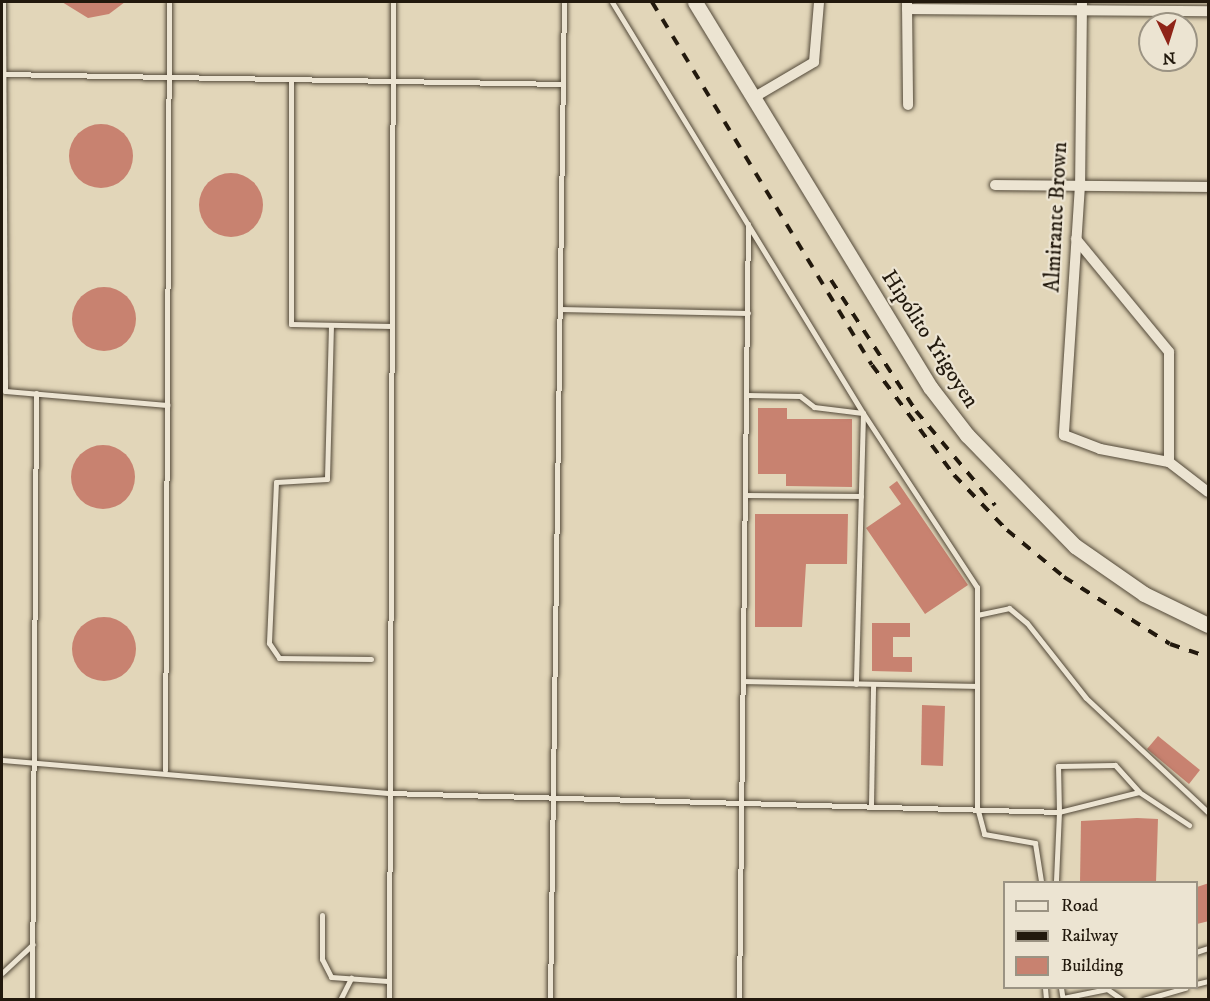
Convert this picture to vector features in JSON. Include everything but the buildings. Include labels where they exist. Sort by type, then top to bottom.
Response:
[{"type":"street","name":"Hipólito Yrigoyen","points":[[695,2],[930,387],[967,435],[1075,546],[1144,594],[1206,621]]},
{"type":"street","points":[[753,98],[814,62],[819,2]]},
{"type":"street","points":[[908,105],[907,5],[1209,11]]},
{"type":"street","name":"Almirante Brown","points":[[1082,7],[1080,185],[1064,435],[1100,449],[1169,462]]},
{"type":"street","points":[[995,185],[1209,187]]},
{"type":"street","points":[[1076,239],[1169,352],[1169,462],[1209,492]]},
{"type":"lane","points":[[3,2],[5,391],[167,405]]},
{"type":"lane","points":[[165,770],[169,2]]},
{"type":"lane","points":[[389,999],[393,2]]},
{"type":"lane","points":[[550,999],[564,2]]},
{"type":"lane","points":[[612,2],[863,413],[977,587],[977,807],[984,834],[1035,843],[1041,881]]},
{"type":"lane","points":[[2,74],[563,84]]},
{"type":"lane","points":[[291,79],[291,324],[392,326]]},
{"type":"lane","points":[[738,999],[744,681],[748,223]]},
{"type":"lane","points":[[560,309],[748,313]]},
{"type":"lane","points":[[331,325],[327,480],[276,482],[269,643],[279,658],[371,659]]},
{"type":"lane","points":[[32,999],[36,393]]},
{"type":"lane","points":[[747,395],[800,396],[814,407],[863,413]]},
{"type":"lane","points":[[856,684],[863,413]]},
{"type":"lane","points":[[746,495],[861,496]]},
{"type":"lane","points":[[977,615],[1010,608],[1027,622],[1086,698],[1209,812]]},
{"type":"lane","points":[[744,681],[977,686]]},
{"type":"lane","points":[[871,804],[873,684]]},
{"type":"lane","points":[[2,760],[34,759],[165,770],[389,793],[977,807],[1059,812],[1139,792]]},
{"type":"lane","points":[[1056,881],[1058,766],[1115,765],[1139,792],[1189,825]]},
{"type":"lane","points":[[322,915],[322,959],[331,976],[388,981]]},
{"type":"lane","points":[[2,973],[33,944]]},
{"type":"lane","points":[[340,999],[351,978]]},
{"type":"lane","points":[[1063,999],[1107,989],[1123,999]]},
{"type":"lane","points":[[1143,999],[1178,989]]},
{"type":"railway","points":[[652,2],[872,365],[954,475],[1007,530],[1064,577],[1170,644],[1208,657]]},
{"type":"railway","points":[[831,280],[916,411],[995,505]]}]
